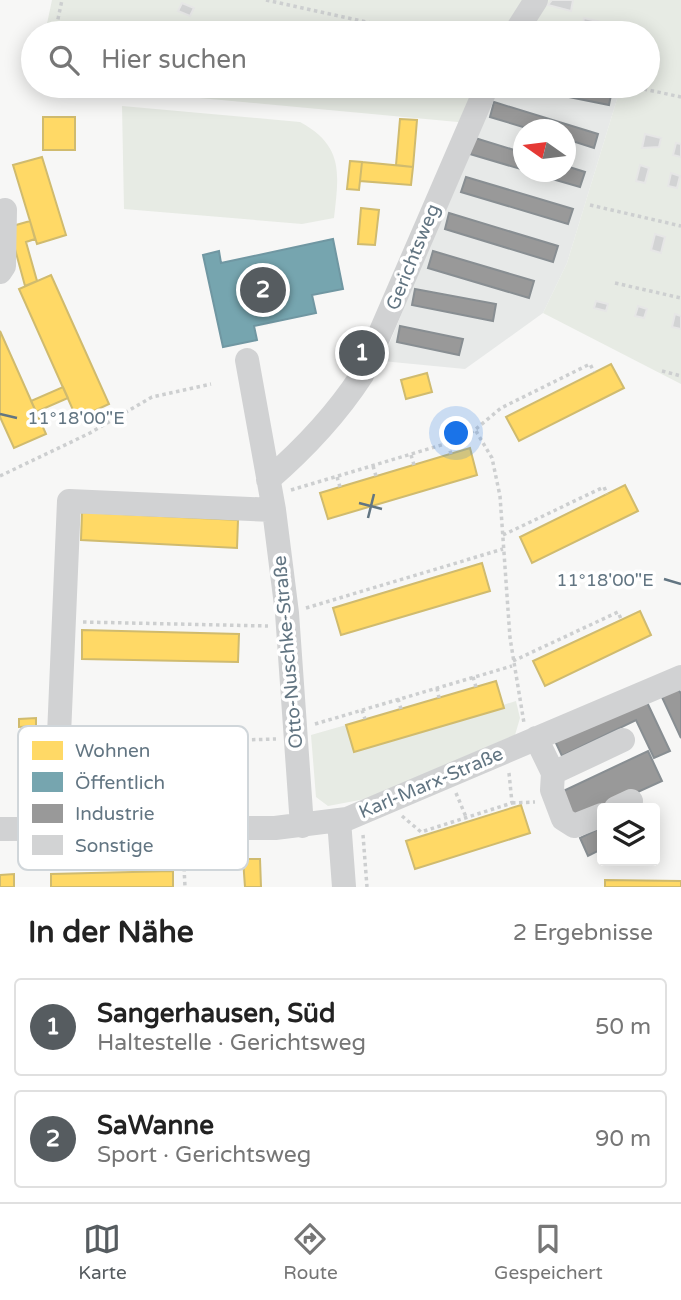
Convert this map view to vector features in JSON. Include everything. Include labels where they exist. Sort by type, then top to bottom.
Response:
[{"type":"street","points":[[523,21],[536,0]]},
{"type":"street","name":"Gerichtsweg","points":[[271,495],[302,451],[340,410],[362,375],[482,98]]},
{"type":"street","points":[[0,272],[4,266],[5,210]]},
{"type":"street","name":"Otto-Nuschke-Straße","points":[[247,360],[271,495],[288,620],[302,826]]},
{"type":"street","points":[[59,726],[69,501],[271,495]]},
{"type":"street","name":"Karl-Marx-Straße","points":[[248,827],[351,824],[360,816],[681,677]]},
{"type":"street","points":[[553,773],[624,740]]},
{"type":"street","points":[[523,744],[553,773],[552,790],[568,825],[581,825],[597,817]]},
{"type":"street","points":[[344,887],[351,824]]},
{"type":"street","name":"Karl-Marx-Straße","points":[[0,830],[18,830]]},
{"type":"path","points":[[58,21],[62,0]]},
{"type":"path","points":[[266,0],[361,21]]},
{"type":"path","points":[[660,92],[681,97]]},
{"type":"path","points":[[590,205],[681,226]]},
{"type":"path","points":[[615,284],[681,298]]},
{"type":"path","points":[[271,495],[448,443],[476,431],[501,408],[590,364],[594,372]]},
{"type":"path","points":[[662,372],[681,376]]},
{"type":"path","points":[[556,381],[560,390]]},
{"type":"path","points":[[0,476],[90,432],[152,397],[211,384]]},
{"type":"path","points":[[521,399],[525,407]]},
{"type":"path","points":[[387,804],[421,832],[426,833],[502,809],[512,803],[523,744],[513,664],[503,535],[492,458],[476,431]]},
{"type":"path","points":[[448,443],[451,454]]},
{"type":"path","points":[[411,455],[414,465]]},
{"type":"path","points":[[373,466],[376,476]]},
{"type":"path","points":[[337,477],[340,487]]},
{"type":"path","points":[[503,535],[604,487],[607,494]]},
{"type":"path","points":[[569,504],[573,511]]},
{"type":"path","points":[[534,520],[538,528]]},
{"type":"path","points":[[64,622],[218,625],[288,620],[351,594],[503,549]]},
{"type":"path","points":[[462,561],[464,568]]},
{"type":"path","points":[[425,572],[427,580]]},
{"type":"path","points":[[387,584],[390,591]]},
{"type":"path","points":[[351,594],[352,602]]},
{"type":"path","points":[[248,738],[296,734],[362,710],[513,664],[618,612],[621,619]]},
{"type":"path","points":[[104,622],[104,631]]},
{"type":"path","points":[[139,632],[140,623]]},
{"type":"path","points":[[180,624],[180,632]]},
{"type":"path","points":[[218,625],[219,634]]},
{"type":"path","points":[[583,628],[586,636]]},
{"type":"path","points":[[549,645],[552,652]]},
{"type":"path","points":[[473,677],[476,687]]},
{"type":"path","points":[[437,688],[439,698]]},
{"type":"path","points":[[398,699],[401,709]]},
{"type":"path","points":[[362,710],[365,719]]},
{"type":"path","points":[[351,824],[367,887]]},
{"type":"shaded area","points":[[52,0],[681,0],[681,384],[543,313],[567,263],[617,98],[660,98],[660,21],[48,21]]},
{"type":"shaded area","points":[[200,98],[491,98],[479,124]]},
{"type":"shaded area","points":[[491,98],[617,98],[567,263],[543,313],[465,369],[382,361]]},
{"type":"shaded area","points":[[122,106],[300,122],[325,141],[335,162],[337,187],[334,218],[302,224],[124,209]]},
{"type":"shaded area","points":[[516,701],[520,718],[515,735],[365,799],[328,806],[316,797],[311,735],[346,725],[354,752],[503,708],[503,705]]},
{"type":"building: Wohnen","points":[[43,117],[75,117],[75,150],[43,150]]},
{"type":"building: Wohnen","points":[[400,119],[417,120],[413,167],[396,165]]},
{"type":"building: Wohnen","points":[[42,157],[66,235],[37,244],[13,165]]},
{"type":"building: Wohnen","points":[[350,161],[362,162],[359,190],[347,189]]},
{"type":"building: Wohnen","points":[[362,162],[413,167],[411,185],[360,181]]},
{"type":"building: Wohnen","points":[[361,208],[379,210],[375,245],[358,244]]},
{"type":"building: Wohnen","points":[[30,221],[35,239],[26,242],[37,281],[25,286],[9,227]]},
{"type":"building: Wohnen","points":[[51,275],[109,404],[77,419],[19,289]]},
{"type":"building: Wohnen","points":[[0,331],[46,434],[14,448],[0,417]]},
{"type":"building: Wohnen","points":[[611,364],[624,388],[519,441],[506,417]]},
{"type":"building: Wohnen","points":[[427,373],[432,392],[406,399],[401,380]]},
{"type":"building: Wohnen","points":[[63,387],[68,398],[36,412],[31,401]]},
{"type":"building: Wohnen","points":[[470,448],[477,475],[328,519],[320,493]]},
{"type":"building: Wohnen","points":[[625,485],[638,511],[532,563],[520,537]]},
{"type":"building: Wohnen","points":[[82,512],[238,520],[237,548],[81,540]]},
{"type":"building: Wohnen","points":[[482,563],[490,591],[341,635],[333,608]]},
{"type":"building: Wohnen","points":[[640,611],[651,635],[545,686],[533,661]]},
{"type":"building: Wohnen","points":[[82,630],[239,634],[238,662],[82,659]]},
{"type":"building: Wohnen","points":[[496,681],[504,708],[354,752],[346,725]]},
{"type":"building: Wohnen","points":[[36,718],[36,726],[19,726],[19,719]]},
{"type":"building: Wohnen","points":[[521,805],[530,833],[415,869],[406,841]]},
{"type":"building: Wohnen","points":[[248,859],[260,859],[261,887],[245,887],[244,870],[248,870]]},
{"type":"building: Wohnen","points":[[173,871],[173,887],[51,887],[51,874]]},
{"type":"building: Wohnen","points":[[14,874],[14,887],[0,887],[0,875]]},
{"type":"building: Wohnen","points":[[605,880],[681,881],[681,887],[605,887]]},
{"type":"building: Öffentlich","points":[[333,239],[343,289],[312,295],[316,313],[254,326],[257,340],[223,347],[203,255],[219,251],[221,263]]},
{"type":"building: Industrie","points":[[574,98],[610,98],[609,105]]},
{"type":"building: Industrie","points":[[494,102],[549,119],[513,119],[513,124],[490,117]]},
{"type":"building: Industrie","points":[[576,127],[598,134],[594,148],[576,142]]},
{"type":"building: Industrie","points":[[475,138],[513,150],[513,167],[470,154]]},
{"type":"building: Industrie","points":[[576,169],[585,172],[580,187],[563,182],[576,182]]},
{"type":"building: Industrie","points":[[466,177],[573,209],[568,224],[461,192]]},
{"type":"building: Industrie","points":[[449,213],[558,246],[553,262],[445,229]]},
{"type":"building: Industrie","points":[[433,251],[534,281],[529,298],[428,268]]},
{"type":"building: Industrie","points":[[415,289],[496,304],[493,321],[412,305]]},
{"type":"building: Industrie","points":[[400,326],[463,339],[459,355],[397,342]]},
{"type":"building: Industrie","points":[[676,684],[681,694],[681,738],[660,693]]},
{"type":"building: Industrie","points":[[645,698],[670,751],[654,758],[636,720],[562,756],[555,741]]},
{"type":"building: Industrie","points":[[648,751],[662,781],[614,803],[597,803],[597,811],[572,822],[559,793]]},
{"type":"building: Industrie","points":[[597,830],[597,852],[588,856],[580,838]]},
{"type":"building: Sonstige","points":[[552,0],[573,0],[571,11],[548,5]]},
{"type":"building: Sonstige","points":[[182,3],[194,8],[190,16],[178,11]]},
{"type":"building: Sonstige","points":[[645,134],[661,138],[659,147],[642,148]]},
{"type":"building: Sonstige","points":[[676,143],[681,144],[681,157],[673,155]]},
{"type":"building: Sonstige","points":[[640,165],[649,168],[645,183],[636,181]]},
{"type":"building: Sonstige","points":[[671,173],[680,176],[677,188],[668,186]]},
{"type":"building: Sonstige","points":[[655,234],[665,237],[661,253],[651,250]]},
{"type":"building: Sonstige","points":[[596,301],[608,304],[606,311],[594,308]]},
{"type":"building: Sonstige","points":[[638,306],[647,309],[644,318],[635,316]]},
{"type":"building: Sonstige","points":[[675,314],[681,316],[681,329],[672,327]]},
{"type":"place","name":"SaWanne","points":[[263,290]]},
{"type":"place","name":"Sangerhausen, Süd","points":[[362,353]]}]
